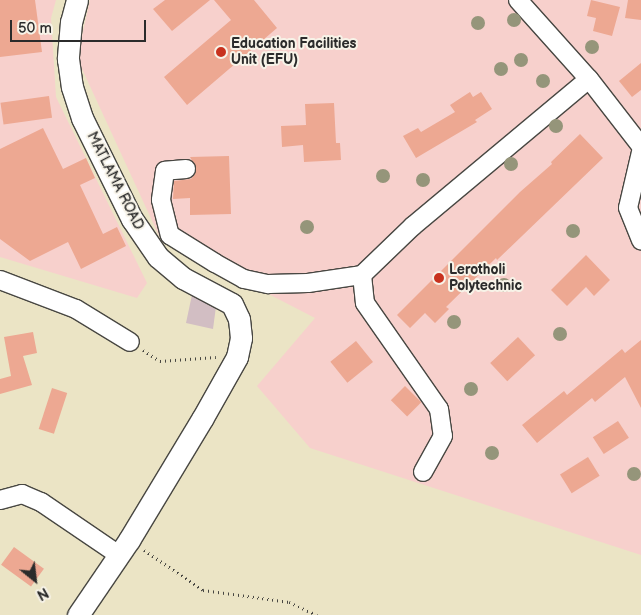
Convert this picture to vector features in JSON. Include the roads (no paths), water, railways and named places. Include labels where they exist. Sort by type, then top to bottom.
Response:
[{"type":"street","name":"MATLAMA ROAD","points":[[77,0],[71,22],[68,59],[72,87],[82,118],[132,219],[158,257],[183,278],[232,304],[239,319],[241,338],[237,357],[202,419],[124,547],[78,615]]},
{"type":"street","points":[[518,0],[589,79],[641,146]]},
{"type":"street","points":[[186,169],[165,171],[161,200],[170,235],[215,263],[244,279],[268,284],[308,283],[362,275],[413,226],[589,79]]},
{"type":"street","points":[[641,152],[628,208],[641,240]]},
{"type":"street","points":[[362,275],[365,302],[439,409],[443,436],[423,472]]},
{"type":"street","points":[[0,280],[76,310],[130,342]]},
{"type":"street","points":[[0,500],[22,494],[41,502],[124,547]]},
{"type":"place","name":"Education Facilities Unit (EFU)","points":[[221,52]]},
{"type":"place","name":"Lerotholi Polytechnic","points":[[439,278]]}]
